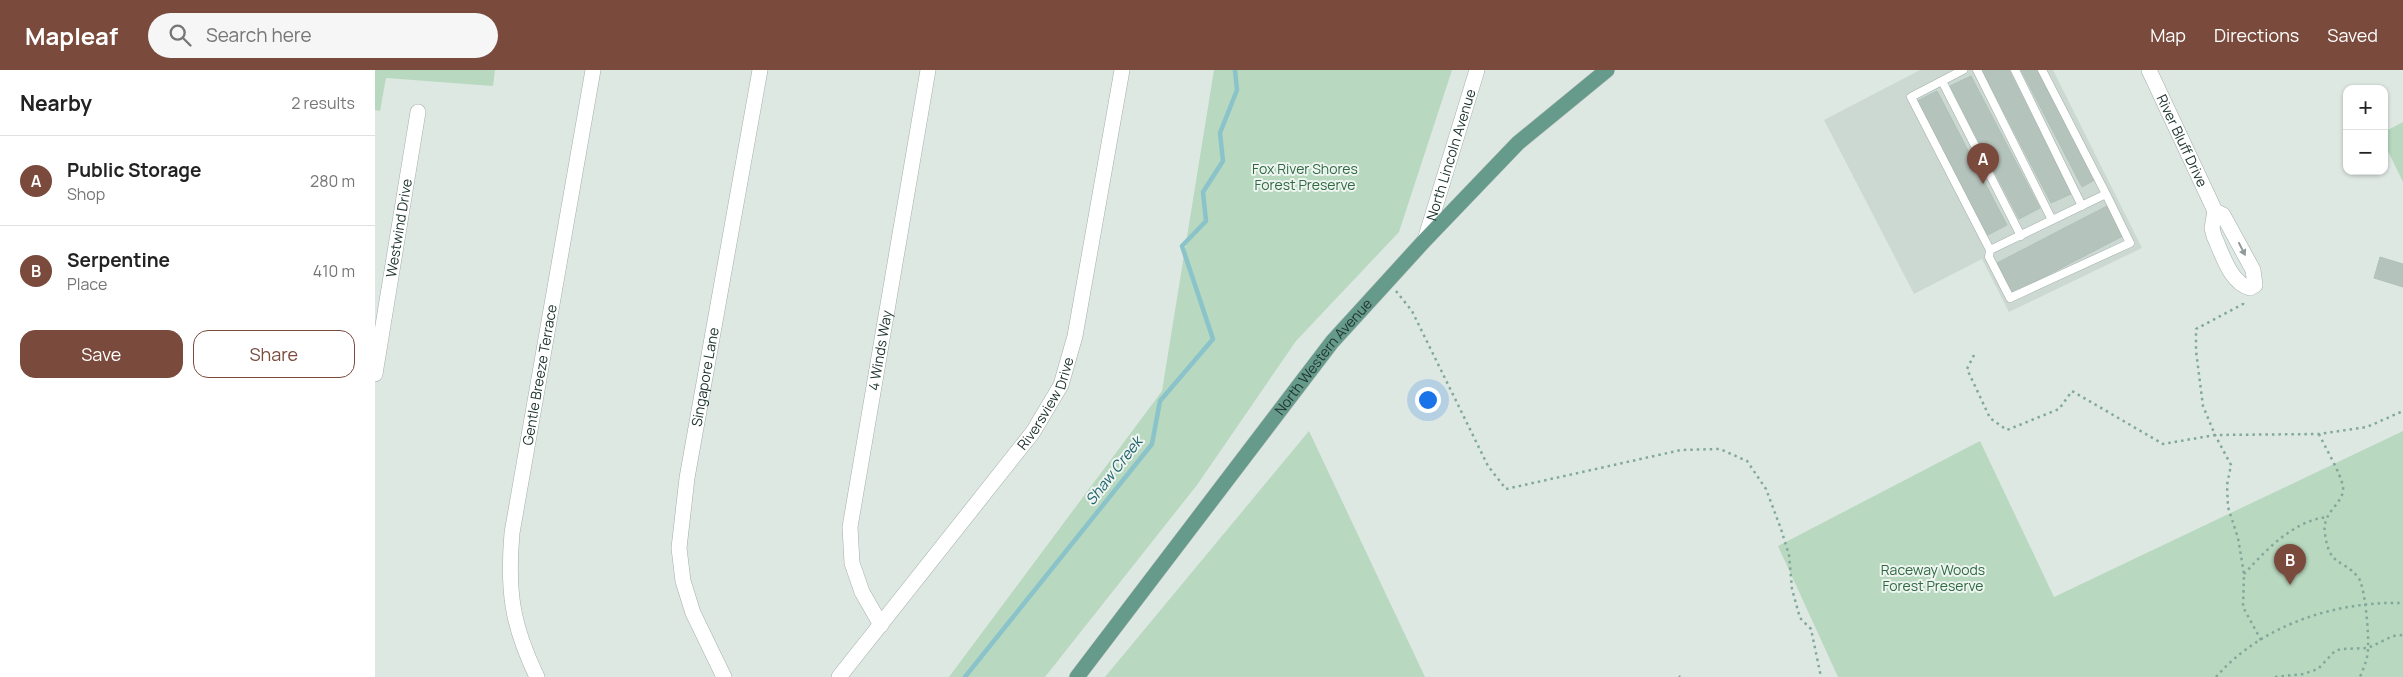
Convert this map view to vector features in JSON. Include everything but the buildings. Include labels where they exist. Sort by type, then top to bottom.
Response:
[{"type":"main road","name":"North Western Avenue","points":[[1077,677],[1332,342],[1425,240],[1518,143],[1607,70]]},
{"type":"street","name":"Gentle Breeze Terrace","points":[[537,677],[524,649],[515,622],[509,571],[512,533],[593,70]]},
{"type":"street","name":"Singapore Lane","points":[[724,677],[693,613],[683,581],[679,548],[687,478],[760,70]]},
{"type":"street","name":"4 Winds Way","points":[[881,625],[862,592],[852,563],[850,527],[927,70]]},
{"type":"street","name":"Riversview Drive","points":[[839,677],[1033,432],[1061,384],[1075,336],[1122,70]]},
{"type":"street","name":"North Lincoln Avenue","points":[[1425,240],[1477,70]]},
{"type":"street","name":"River Bluff Drive","points":[[2149,70],[2215,210],[2223,215],[2253,270],[2255,285],[2249,288],[2242,286]]},
{"type":"street","name":"Westwind Drive","points":[[375,374],[418,112]]},
{"type":"lane","points":[[1963,70],[1911,97],[1990,250],[1989,257],[2010,298],[2130,243],[2042,70]]},
{"type":"lane","points":[[1977,70],[2051,220]]},
{"type":"lane","points":[[2015,70],[2081,206]]},
{"type":"lane","points":[[1942,81],[2021,236]]},
{"type":"lane","points":[[1990,250],[2106,194]]},
{"type":"path","points":[[2242,286],[2243,304],[2195,329],[2196,351],[2203,406],[2215,435],[2231,465],[2227,485],[2228,507],[2238,538],[2244,574],[2243,607],[2261,640]]},
{"type":"path","points":[[1396,291],[1412,311],[1487,466],[1506,489],[1681,450],[1720,449],[1747,461],[1765,489],[1781,529],[1789,555],[1792,589],[1800,618],[1811,629],[1821,677]]},
{"type":"path","points":[[1974,355],[1967,369],[1990,418],[2007,430],[2059,409],[2073,391],[2163,444],[2215,435],[2319,434],[2367,427],[2403,411]]},
{"type":"path","points":[[2319,434],[2343,487],[2342,497],[2327,517],[2324,533],[2330,556],[2359,578],[2365,604],[2368,648],[2365,665],[2360,677]]},
{"type":"path","points":[[2244,574],[2265,551],[2283,536],[2317,518],[2327,517]]},
{"type":"path","points":[[2216,677],[2237,657],[2261,640],[2311,616],[2365,604],[2403,603]]},
{"type":"path","points":[[2275,677],[2303,674],[2318,669],[2335,651],[2341,649],[2368,648],[2393,636],[2403,635]]},
{"type":"shaded area","points":[[1920,70],[2053,70],[2142,248],[2009,312],[1982,259],[1914,294],[1824,120]]},
{"type":"green space","points":[[375,70],[495,70],[493,86],[386,78],[380,111],[375,110]]},
{"type":"green space","name":"Fox River Shores Forest Preserve","points":[[1214,70],[1452,70],[1399,232],[1296,341],[1197,485],[1045,677],[949,677],[1162,391]]},
{"type":"green space","points":[[2403,122],[2403,182],[2388,151],[2388,130]]},
{"type":"green space","points":[[1309,431],[1425,677],[1105,677]]},
{"type":"green space","name":"Raceway Woods Forest Preserve","points":[[2403,431],[2403,677],[1838,677],[1778,546],[1980,441],[2054,597]]},
{"type":"waterway","name":"Shaw Creek","points":[[965,677],[1152,444],[1160,401],[1213,339],[1182,246],[1206,221],[1203,192],[1223,161],[1220,133],[1237,90],[1235,70]]},
{"type":"place","name":"Public Storage","points":[[1983,184]]},
{"type":"place","name":"Serpentine","points":[[2290,585]]}]
